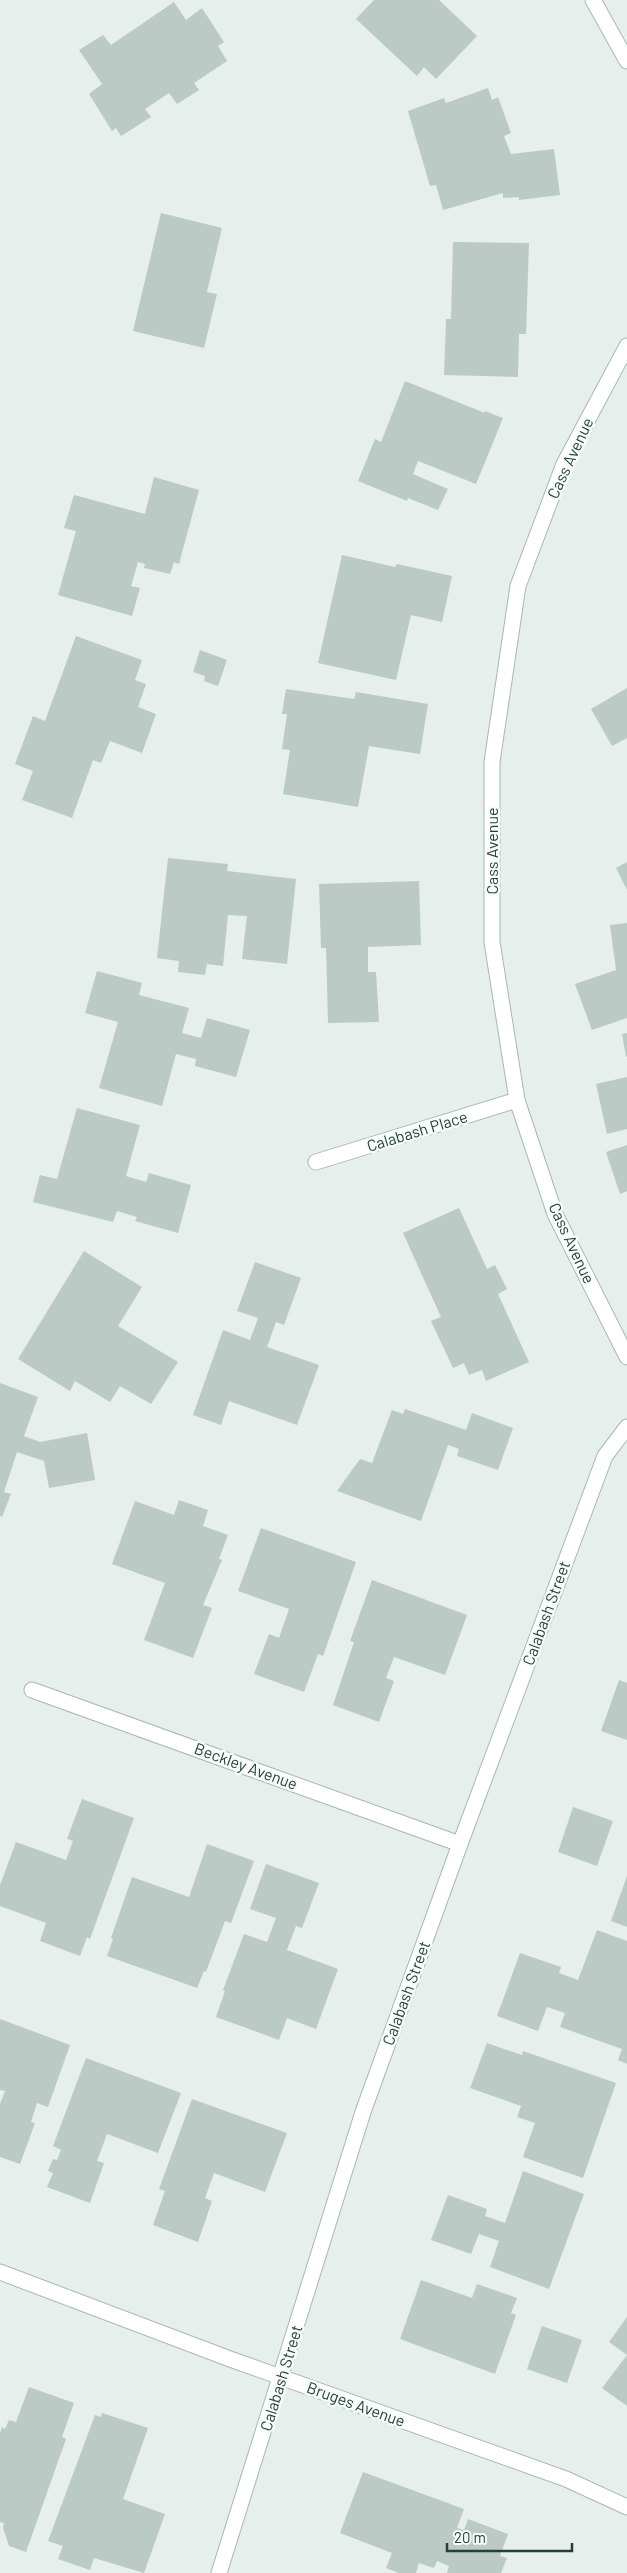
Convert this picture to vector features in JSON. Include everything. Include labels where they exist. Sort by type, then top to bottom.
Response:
[{"type":"street","points":[[593,0],[627,61]]},
{"type":"street","name":"Cass Avenue","points":[[627,346],[564,464],[518,586],[492,762],[492,942],[517,1100],[556,1214],[627,1357]]},
{"type":"street","name":"Calabash Place","points":[[316,1162],[517,1100]]},
{"type":"street","name":"Calabash Street","points":[[219,2573],[363,2112],[460,1844],[605,1456],[627,1427]]},
{"type":"street","name":"Beckley Avenue","points":[[32,1690],[460,1844]]},
{"type":"street","name":"Bruges Avenue","points":[[0,2272],[281,2377],[566,2479],[627,2507]]},
{"type":"building","points":[[374,0],[439,0],[477,36],[436,79],[424,67],[417,76],[356,19]]},
{"type":"building","points":[[174,2],[186,20],[202,8],[224,42],[218,46],[227,61],[194,83],[199,90],[177,104],[169,93],[145,109],[151,117],[121,136],[116,128],[112,131],[89,94],[102,84],[79,50],[103,35],[111,45]]},
{"type":"building","points":[[488,88],[492,100],[498,97],[511,133],[504,136],[511,154],[554,149],[560,195],[519,200],[519,197],[503,198],[503,193],[443,210],[436,185],[430,186],[408,111],[444,98],[446,103]]},
{"type":"building","points":[[161,213],[222,228],[207,292],[217,294],[204,348],[133,331]]},
{"type":"building","points":[[453,242],[529,243],[526,334],[519,334],[518,377],[444,375],[446,319],[451,319]]},
{"type":"building","points":[[405,381],[485,413],[485,411],[503,418],[476,484],[418,461],[413,474],[448,489],[438,510],[408,498],[407,501],[358,481],[375,439],[381,442]]},
{"type":"building","points":[[154,477],[199,490],[179,564],[174,562],[170,574],[144,568],[145,564],[138,562],[131,586],[140,588],[132,616],[58,595],[76,531],[64,528],[74,495],[145,514]]},
{"type":"building","points":[[342,555],[395,567],[397,564],[452,576],[442,622],[411,615],[396,680],[318,663]]},
{"type":"building","points":[[76,636],[142,660],[135,680],[146,684],[138,707],[156,714],[142,753],[110,741],[101,763],[93,760],[72,818],[22,800],[33,771],[15,764],[33,716],[45,721]]},
{"type":"building","points":[[200,650],[227,660],[218,686],[204,681],[205,676],[193,672]]},
{"type":"building","points":[[627,688],[627,738],[612,746],[591,709]]},
{"type":"building","points":[[286,689],[354,699],[356,692],[428,704],[420,754],[369,746],[358,807],[283,794],[290,750],[282,749],[287,714],[282,714]]},
{"type":"building","points":[[168,858],[228,864],[227,871],[296,879],[287,964],[242,959],[247,916],[228,915],[223,966],[207,964],[205,975],[178,972],[179,961],[157,958]]},
{"type":"building","points":[[627,862],[627,890],[616,868]]},
{"type":"building","points":[[419,881],[421,945],[368,947],[368,972],[376,972],[379,1022],[328,1023],[326,948],[321,948],[319,884]]},
{"type":"building","points":[[627,923],[627,1018],[592,1030],[575,984],[616,970],[610,925]]},
{"type":"building","points":[[97,971],[142,983],[139,995],[189,1008],[182,1033],[201,1038],[207,1018],[250,1030],[236,1077],[195,1066],[196,1059],[176,1054],[162,1106],[99,1088],[118,1022],[85,1013]]},
{"type":"building","points":[[627,1033],[627,1056],[626,1057],[622,1034]]},
{"type":"building","points":[[627,1077],[627,1129],[607,1134],[596,1084]]},
{"type":"building","points":[[77,1108],[140,1125],[126,1176],[146,1182],[149,1173],[191,1185],[178,1233],[135,1221],[137,1217],[117,1211],[113,1222],[33,1202],[40,1175],[57,1179]]},
{"type":"building","points":[[627,1145],[627,1191],[620,1194],[606,1152]]},
{"type":"building","points":[[459,1208],[487,1269],[495,1265],[507,1289],[498,1294],[529,1362],[486,1381],[482,1370],[469,1375],[464,1363],[453,1368],[431,1321],[441,1317],[403,1233]]},
{"type":"building","points":[[84,1251],[142,1287],[118,1326],[178,1362],[151,1404],[120,1386],[110,1402],[75,1381],[70,1391],[18,1359]]},
{"type":"building","points":[[255,1262],[301,1278],[284,1325],[276,1322],[267,1347],[319,1365],[297,1425],[229,1401],[221,1425],[193,1415],[223,1330],[250,1340],[258,1318],[237,1311]]},
{"type":"building","points":[[0,1383],[38,1397],[24,1436],[40,1442],[87,1433],[95,1480],[49,1488],[44,1461],[17,1452],[4,1492],[11,1494],[2,1517],[0,1516]]},
{"type":"building","points":[[405,1409],[466,1430],[472,1413],[513,1428],[498,1470],[457,1456],[459,1449],[448,1445],[421,1521],[337,1491],[360,1459],[372,1463],[392,1410],[403,1414]]},
{"type":"building","points":[[179,1500],[208,1510],[203,1526],[228,1535],[219,1559],[222,1560],[203,1605],[212,1608],[193,1658],[144,1640],[165,1583],[112,1564],[135,1501],[174,1515]]},
{"type":"building","points":[[261,1528],[356,1562],[323,1656],[318,1654],[304,1692],[254,1674],[269,1634],[279,1638],[289,1609],[238,1591]]},
{"type":"building","points":[[372,1580],[467,1615],[445,1675],[394,1657],[386,1678],[394,1681],[379,1722],[333,1705],[354,1642],[350,1641]]},
{"type":"building","points":[[619,1680],[627,1683],[627,1740],[601,1731]]},
{"type":"building","points":[[82,1799],[134,1818],[90,1939],[87,1937],[80,1956],[40,1941],[46,1923],[0,1906],[0,1885],[16,1842],[66,1860],[73,1841],[67,1839]]},
{"type":"building","points":[[573,1807],[613,1821],[597,1866],[558,1852]]},
{"type":"building","points":[[207,1844],[254,1861],[231,1923],[225,1921],[206,1972],[204,1971],[197,1988],[107,1956],[113,1939],[111,1938],[132,1877],[189,1897]]},
{"type":"building","points":[[266,1864],[319,1883],[302,1928],[296,1926],[287,1950],[338,1969],[316,2029],[287,2018],[279,2040],[216,2017],[225,1991],[223,1990],[244,1934],[267,1942],[276,1918],[250,1909]]},
{"type":"building","points":[[627,1876],[627,1927],[611,1921]]},
{"type":"building","points":[[597,1930],[627,1941],[627,2064],[618,2060],[622,2049],[560,2027],[565,2013],[547,2007],[538,2031],[497,2016],[520,1953],[561,1967],[559,1973],[578,1980]]},
{"type":"building","points":[[0,2019],[70,2045],[48,2107],[37,2103],[31,2122],[35,2123],[20,2164],[0,2157],[0,2104],[5,2091],[0,2090]]},
{"type":"building","points":[[487,2043],[522,2055],[523,2051],[616,2083],[583,2178],[523,2157],[535,2123],[517,2117],[521,2106],[470,2088]]},
{"type":"building","points":[[86,2058],[181,2093],[158,2153],[107,2134],[97,2161],[104,2163],[90,2203],[47,2187],[53,2173],[48,2171],[53,2159],[57,2160],[61,2150],[53,2146]]},
{"type":"building","points":[[192,2099],[287,2133],[265,2192],[214,2173],[205,2198],[212,2201],[198,2242],[153,2225],[165,2191],[159,2189]]},
{"type":"building","points":[[523,2171],[584,2194],[549,2289],[490,2267],[499,2241],[479,2234],[471,2254],[431,2240],[448,2195],[487,2209],[485,2216],[505,2223]]},
{"type":"building","points":[[421,2280],[472,2298],[477,2284],[517,2298],[511,2313],[516,2315],[495,2374],[400,2339]]},
{"type":"building","points":[[627,2317],[627,2355],[609,2342]]},
{"type":"building","points":[[542,2326],[582,2340],[567,2383],[527,2369]]},
{"type":"building","points":[[627,2355],[627,2406],[602,2388]]},
{"type":"building","points":[[29,2387],[74,2403],[62,2437],[66,2439],[26,2552],[9,2546],[3,2528],[4,2523],[0,2522],[0,2433],[2,2427],[5,2429],[9,2420],[16,2422]]},
{"type":"building","points":[[102,2413],[148,2428],[123,2499],[165,2514],[144,2573],[94,2558],[90,2570],[58,2559],[63,2546],[48,2541],[95,2415],[101,2417]]},
{"type":"building","points":[[363,2472],[464,2509],[457,2528],[464,2530],[468,2519],[508,2534],[500,2556],[507,2558],[501,2573],[447,2573],[449,2566],[437,2561],[434,2568],[419,2563],[416,2573],[399,2573],[386,2568],[392,2553],[340,2533]]}]
